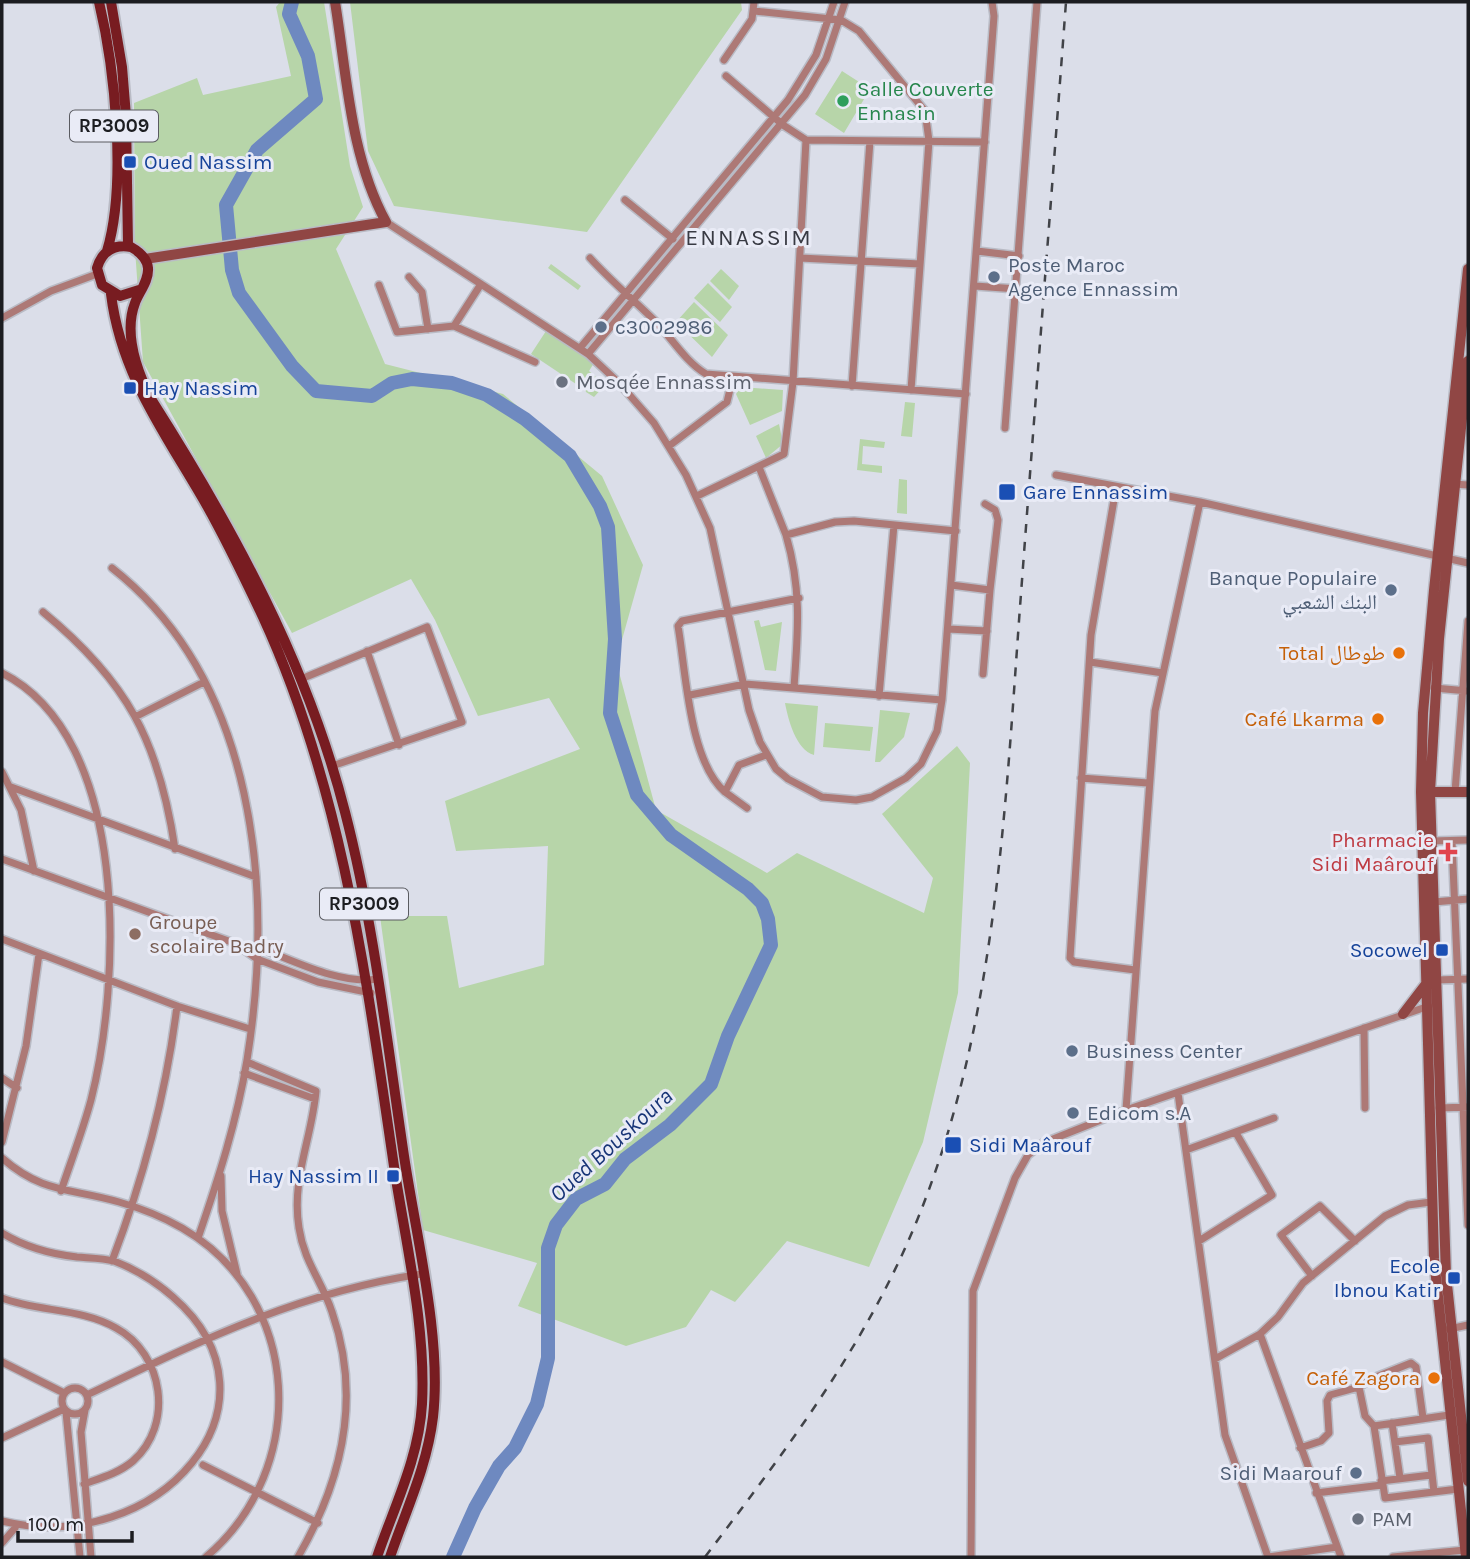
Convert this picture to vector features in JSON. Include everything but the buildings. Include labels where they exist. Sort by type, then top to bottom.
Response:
[{"type":"main road","name":"RP3009","points":[[99,2],[110,69],[117,200],[107,251],[98,263],[97,274],[102,285],[111,294],[117,331],[141,397],[232,552],[288,676],[315,750],[336,823],[372,980]]},
{"type":"main road","name":"RP3009","points":[[111,2],[126,116],[128,246]]},
{"type":"main road","points":[[107,251],[128,246],[146,263]]},
{"type":"main road","name":"RP3009","points":[[146,263],[146,280],[139,290],[131,327],[135,359],[146,390],[243,550],[301,679],[332,766],[357,861],[372,980],[417,1275],[430,1330],[433,1414],[425,1460],[390,1557]]},
{"type":"main road","points":[[111,294],[125,296],[139,290]]},
{"type":"main road","name":"RP3009","points":[[377,1557],[418,1438],[421,1366],[417,1275]]},
{"type":"street","points":[[335,2],[360,154],[372,196],[386,222],[584,351],[638,404],[668,446],[696,496],[716,548],[754,726],[766,755],[788,779],[822,797],[856,800],[890,789],[920,764],[937,731],[942,701],[975,286],[994,16],[992,2]]},
{"type":"street","points":[[724,60],[754,11],[754,2]]},
{"type":"street","points":[[584,351],[624,295],[774,118],[802,81],[831,18],[834,2]]},
{"type":"street","points":[[584,351],[634,302],[783,125],[818,75],[841,20],[845,2]]},
{"type":"street","points":[[1005,428],[1037,2]]},
{"type":"street","points":[[754,11],[841,20],[859,31],[925,111],[929,141],[911,390]]},
{"type":"street","points":[[726,76],[774,118],[806,140],[985,142]]},
{"type":"street","points":[[696,496],[779,457],[787,449],[806,140]]},
{"type":"street","points":[[852,386],[870,141]]},
{"type":"street","points":[[625,200],[673,239]]},
{"type":"street","points":[[146,263],[203,250],[386,222]]},
{"type":"street","points":[[977,251],[1019,256]]},
{"type":"street","points":[[590,258],[624,295],[706,374],[966,394]]},
{"type":"street","points":[[800,258],[920,264]]},
{"type":"street","points":[[1442,558],[1464,422],[1462,397],[1468,269]]},
{"type":"street","points":[[2,318],[51,291],[97,274]]},
{"type":"street","points":[[409,277],[422,292],[428,329]]},
{"type":"street","points":[[454,326],[481,284]]},
{"type":"street","points":[[379,285],[397,332],[454,326],[535,362]]},
{"type":"street","points":[[975,286],[1017,289]]},
{"type":"street","points":[[1393,1557],[1453,1554],[1466,1547],[1449,1415],[1446,1275],[1431,982],[1426,792],[1431,688],[1442,558],[1468,361]]},
{"type":"street","points":[[668,446],[727,402],[733,377]]},
{"type":"street","points":[[759,467],[796,569],[799,598],[794,687]]},
{"type":"street","points":[[1056,475],[1200,502],[1468,563]]},
{"type":"street","points":[[1454,484],[1468,485]]},
{"type":"street","points":[[1116,488],[1095,606],[1070,958],[1074,962],[1135,970]]},
{"type":"street","points":[[1126,1110],[1155,711],[1200,502]]},
{"type":"street","points":[[983,674],[998,520],[995,510],[985,504]]},
{"type":"street","points":[[786,536],[835,522],[956,531]]},
{"type":"street","points":[[879,696],[894,525]]},
{"type":"street","points":[[112,568],[131,583],[171,629],[204,681],[230,744],[246,801],[256,877],[257,959],[247,1062],[221,1172],[198,1238]]},
{"type":"street","points":[[951,585],[990,590]]},
{"type":"street","points":[[747,808],[717,785],[701,752],[679,623],[799,598]]},
{"type":"street","points":[[43,612],[80,642],[104,669],[137,716],[163,785],[175,849]]},
{"type":"street","points":[[1455,792],[1465,717],[1468,623]]},
{"type":"street","points":[[301,679],[427,627],[462,722],[332,766]]},
{"type":"street","points":[[948,629],[987,631]]},
{"type":"street","points":[[367,651],[400,745]]},
{"type":"street","points":[[1090,662],[1163,673]]},
{"type":"street","points":[[2,673],[27,688],[67,739],[82,769],[99,821],[111,898],[108,980],[91,1099],[61,1191]]},
{"type":"street","points":[[137,716],[204,681]]},
{"type":"street","points":[[690,695],[745,684],[942,701]]},
{"type":"street","points":[[1431,688],[1466,691]]},
{"type":"street","points":[[725,792],[740,765],[766,755]]},
{"type":"street","points":[[1459,762],[1468,762]]},
{"type":"street","points":[[2,772],[26,828],[34,871]]},
{"type":"street","points":[[1081,778],[1148,783]]},
{"type":"street","points":[[11,788],[256,877]]},
{"type":"street","points":[[1426,792],[1468,792]]},
{"type":"street","points":[[1403,1014],[1431,982],[1434,902],[1432,841],[1426,792]]},
{"type":"street","points":[[1432,841],[1468,840]]},
{"type":"street","points":[[1452,841],[1468,1225]]},
{"type":"street","points":[[2,859],[244,948],[257,959],[327,985],[374,993]]},
{"type":"street","points":[[1434,902],[1468,899]]},
{"type":"street","points":[[2,939],[177,1006],[250,1029]]},
{"type":"street","points":[[244,948],[257,947],[328,972],[372,980]]},
{"type":"street","points":[[2,1142],[17,1088],[39,954]]},
{"type":"street","points":[[1431,982],[1468,979]]},
{"type":"street","points":[[971,1557],[972,1302],[975,1280],[1015,1178],[1028,1155],[1043,1143],[1126,1110],[1432,1005]]},
{"type":"street","points":[[1432,1005],[1431,1202],[1468,1482]]},
{"type":"street","points":[[112,1261],[133,1207],[161,1109],[177,1006]]},
{"type":"street","points":[[1364,1028],[1365,1108]]},
{"type":"street","points":[[247,1062],[315,1090],[300,1165],[296,1205],[305,1254],[313,1276],[326,1295],[342,1349],[346,1414],[336,1477],[318,1523],[298,1557]]},
{"type":"street","points":[[244,1073],[315,1099]]},
{"type":"street","points":[[2,1078],[17,1088]]},
{"type":"street","points":[[1178,1093],[1225,1434],[1268,1557],[1337,1546]]},
{"type":"street","points":[[1439,1108],[1465,1107]]},
{"type":"street","points":[[1186,1150],[1274,1118]]},
{"type":"street","points":[[1199,1241],[1272,1195],[1236,1133]]},
{"type":"street","points":[[2,1158],[34,1181],[61,1191],[133,1207],[167,1220],[198,1238],[237,1276],[262,1314],[277,1358],[281,1405],[274,1450],[257,1492],[237,1525],[206,1557]]},
{"type":"street","points":[[221,1172],[222,1210],[237,1276]]},
{"type":"street","points":[[1215,1359],[1260,1334],[1312,1276],[1397,1209],[1431,1202]]},
{"type":"street","points":[[1312,1276],[1281,1235],[1320,1206],[1354,1241]]},
{"type":"street","points":[[2,1233],[41,1250],[112,1261],[140,1273],[173,1297],[205,1338],[214,1368],[218,1401],[215,1431],[198,1474]]},
{"type":"street","points":[[87,1395],[205,1338],[262,1314],[326,1295],[417,1275]]},
{"type":"street","points":[[2,1298],[28,1306],[88,1317],[117,1328],[151,1364],[158,1380],[159,1399],[152,1436],[132,1462],[118,1471],[84,1484]]},
{"type":"street","points":[[1447,1329],[1468,1325]]},
{"type":"street","points":[[1260,1334],[1341,1557]]},
{"type":"street","points":[[2,1362],[64,1393],[76,1388],[87,1395],[89,1403],[81,1432],[92,1557]]},
{"type":"street","points":[[1300,1448],[1321,1441],[1329,1433],[1326,1401],[1330,1395],[1359,1387],[1371,1379],[1413,1363],[1423,1418]]},
{"type":"street","points":[[1359,1387],[1365,1416],[1374,1426],[1381,1483],[1386,1498],[1458,1489]]},
{"type":"street","points":[[64,1393],[80,1557]]},
{"type":"street","points":[[3,1437],[65,1411],[78,1415],[85,1410]]},
{"type":"street","points":[[1374,1426],[1449,1415]]},
{"type":"street","points":[[1392,1423],[1401,1478]]},
{"type":"street","points":[[1395,1442],[1427,1437],[1434,1492]]},
{"type":"street","points":[[202,1465],[318,1523]]},
{"type":"street","points":[[1316,1493],[1432,1475]]},
{"type":"street","points":[[2,1521],[32,1535]]},
{"type":"street","points":[[2,1544],[15,1528]]},
{"type":"street","points":[[68,1542],[100,1541]]},
{"type":"green space","points":[[280,2],[324,2],[350,166],[363,207],[336,249],[385,364],[503,394],[602,476],[643,565],[616,661],[656,810],[767,873],[797,853],[924,913],[933,878],[882,814],[957,746],[970,763],[958,993],[923,1142],[869,1267],[787,1241],[735,1302],[711,1290],[686,1327],[626,1346],[518,1306],[537,1263],[423,1230],[380,916],[447,916],[459,988],[544,965],[548,846],[456,851],[445,801],[580,749],[549,698],[478,716],[435,620],[411,579],[292,633],[143,362],[135,249],[134,103],[197,78],[203,95],[291,76],[276,7]]},
{"type":"green space","points":[[350,2],[741,2],[742,10],[587,232],[394,206],[368,151]]},
{"type":"green space","name":"Salle Couverte Ennasin","points":[[842,71],[870,89],[844,133],[815,114]]},
{"type":"green space","points":[[551,264],[581,286],[578,290],[548,268]]},
{"type":"green space","points":[[721,269],[739,286],[729,300],[710,281]]},
{"type":"green space","points":[[708,283],[732,307],[720,322],[694,298]]},
{"type":"green space","points":[[694,302],[728,335],[712,357],[676,322]]},
{"type":"green space","points":[[546,331],[594,363],[589,371],[605,385],[594,397],[586,392],[583,381],[579,386],[531,354]]},
{"type":"green space","points":[[741,387],[783,390],[782,411],[750,425],[736,394]]},
{"type":"green space","points":[[905,402],[915,403],[912,437],[901,436]]},
{"type":"green space","points":[[779,424],[783,444],[766,458],[756,436]]},
{"type":"green space","points":[[860,439],[885,442],[884,448],[863,446],[862,464],[882,466],[882,473],[857,470]]},
{"type":"green space","points":[[899,479],[907,480],[907,514],[897,513]]},
{"type":"green space","points":[[759,620],[761,627],[782,622],[776,671],[765,670],[754,621]]},
{"type":"green space","points":[[785,703],[818,706],[814,755],[798,741]]},
{"type":"green space","points":[[880,710],[910,713],[904,737],[880,762],[875,762]]},
{"type":"green space","points":[[825,723],[873,727],[870,751],[823,747]]},
{"type":"waterway","name":"Oued Bouskoura","points":[[292,2],[289,14],[308,56],[316,99],[257,150],[226,205],[232,270],[239,293],[292,366],[316,391],[372,396],[392,383],[412,379],[452,383],[487,395],[525,419],[570,456],[600,506],[608,527],[615,639],[610,713],[637,795],[671,835],[748,889],[762,903],[768,919],[771,945],[728,1036],[711,1084],[670,1125],[625,1159],[605,1184],[576,1199],[556,1225],[548,1248],[548,1358],[537,1404],[515,1448],[499,1466],[475,1508],[453,1557]]},
{"type":"railway","points":[[705,1557],[795,1436],[875,1309],[918,1218],[944,1145],[965,1070],[981,994],[1002,840],[1066,2]]},
{"type":"place","name":"Salle Couverte Ennasin","points":[[843,101]]},
{"type":"place","name":"Oued Nassim","points":[[130,162]]},
{"type":"place","name":"Poste Maroc Agence Ennassim","points":[[994,277]]},
{"type":"place","name":"c3002986","points":[[601,327]]},
{"type":"place","name":"Mosqée Ennassim","points":[[562,382]]},
{"type":"place","name":"Hay Nassim","points":[[130,388]]},
{"type":"place","name":"Gare Ennassim","points":[[1007,492]]},
{"type":"place","name":"Banque Populaire البنك الشعبي","points":[[1391,590]]},
{"type":"place","name":"Total طوطال","points":[[1399,653]]},
{"type":"place","name":"Café Lkarma","points":[[1378,719]]},
{"type":"place","name":"Pharmacie Sidi Maârouf","points":[[1448,852]]},
{"type":"place","name":"Groupe scolaire Badry","points":[[135,934]]},
{"type":"place","name":"Socowel","points":[[1442,950]]},
{"type":"place","name":"Business Center","points":[[1072,1051]]},
{"type":"place","name":"Edicom s.A","points":[[1073,1113]]},
{"type":"place","name":"Sidi Maârouf","points":[[953,1145]]},
{"type":"place","name":"Hay Nassim II","points":[[393,1176]]},
{"type":"place","name":"Ecole Ibnou Katir","points":[[1454,1278]]},
{"type":"place","name":"Café Zagora","points":[[1434,1378]]},
{"type":"place","name":"Sidi Maarouf","points":[[1356,1473]]},
{"type":"place","name":"PAM","points":[[1358,1519]]},
{"type":"district","name":"ENNASSIM","points":[[749,237]]}]
